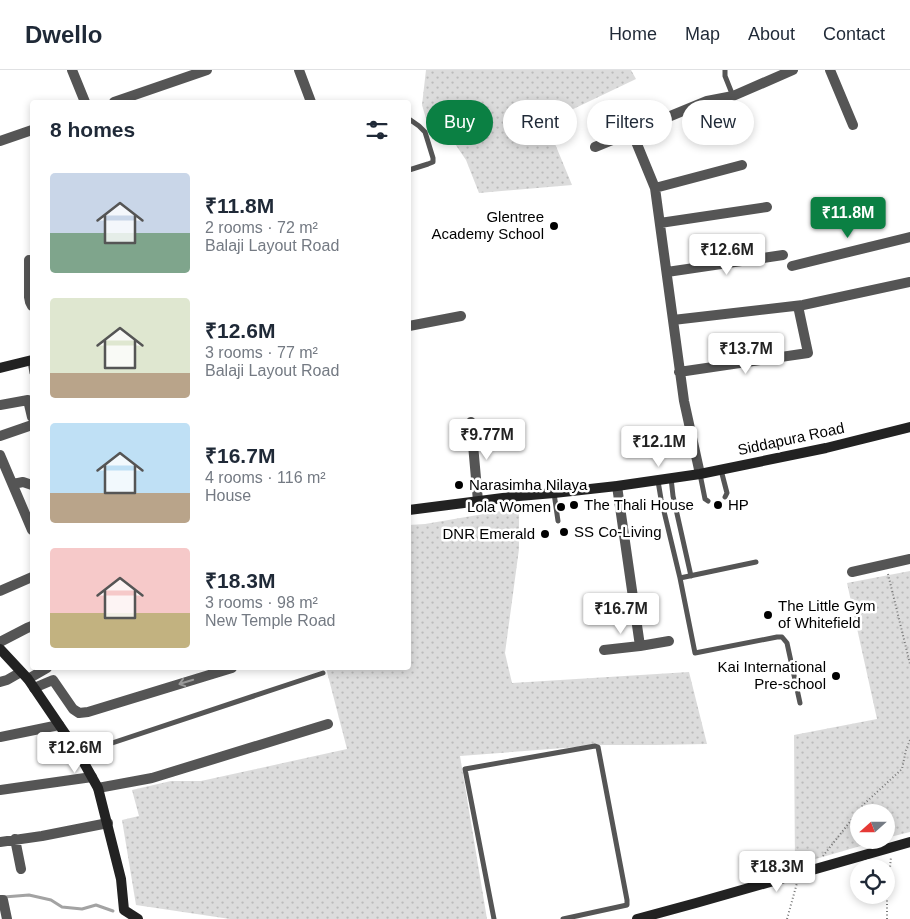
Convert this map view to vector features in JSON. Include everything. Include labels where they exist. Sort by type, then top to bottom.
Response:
[{"type":"street","points":[[72,70],[84,100]]},
{"type":"street","points":[[119,100],[180,75],[207,70]]},
{"type":"street","points":[[299,70],[310,100]]},
{"type":"street","points":[[672,115],[707,101],[733,96],[793,70]]},
{"type":"street","points":[[830,70],[853,125]]},
{"type":"street","points":[[0,142],[30,131]]},
{"type":"street","points":[[595,147],[600,145]]},
{"type":"street","points":[[637,145],[655,188],[679,372],[700,474]]},
{"type":"street","points":[[655,188],[742,165]]},
{"type":"street","points":[[660,223],[767,207]]},
{"type":"street","points":[[792,266],[910,237]]},
{"type":"street","points":[[666,272],[783,255]]},
{"type":"street","points":[[29,260],[30,302]]},
{"type":"street","points":[[673,320],[798,306],[910,282]]},
{"type":"street","points":[[679,372],[808,353],[798,306]]},
{"type":"street","points":[[411,326],[461,316]]},
{"type":"street","points":[[0,368],[30,361]]},
{"type":"street","points":[[0,405],[28,400],[30,408]]},
{"type":"street","points":[[471,422],[478,501]]},
{"type":"street","points":[[0,436],[30,426]]},
{"type":"street","name":"Siddapura Road","points":[[411,510],[658,481],[826,448],[910,427]]},
{"type":"street","points":[[0,455],[30,525]]},
{"type":"street","points":[[13,484],[23,482],[30,484]]},
{"type":"street","points":[[617,486],[640,646]]},
{"type":"street","points":[[852,572],[910,559]]},
{"type":"street","points":[[0,591],[30,578]]},
{"type":"street","points":[[0,642],[30,627]]},
{"type":"street","points":[[604,650],[669,641]]},
{"type":"street","points":[[0,649],[28,680],[79,754],[98,788],[122,879],[121,915],[138,919]]},
{"type":"street","points":[[28,680],[44,670]]},
{"type":"street","points":[[0,682],[7,680],[53,680],[73,709],[79,713],[88,712],[225,670]]},
{"type":"street","points":[[98,788],[152,778],[328,724]]},
{"type":"street","points":[[0,737],[59,726]]},
{"type":"street","points":[[0,790],[92,777]]},
{"type":"street","points":[[0,842],[108,823]]},
{"type":"street","points":[[15,839],[21,869]]},
{"type":"street","points":[[895,846],[910,842]]},
{"type":"street","points":[[637,919],[885,849]]},
{"type":"street","points":[[0,900],[3,900],[7,919]]},
{"type":"lane","points":[[725,70],[724,76],[733,96]]},
{"type":"lane","points":[[411,120],[425,132],[433,162],[411,169]]},
{"type":"lane","points":[[721,470],[727,493],[724,497]]},
{"type":"lane","points":[[700,474],[705,499],[708,502]]},
{"type":"lane","points":[[671,478],[673,496],[691,576]]},
{"type":"lane","points":[[658,481],[695,653],[782,637],[787,643],[800,702]]},
{"type":"lane","points":[[554,493],[558,521]]},
{"type":"lane","points":[[680,578],[756,562]]},
{"type":"lane","points":[[79,754],[323,673]]},
{"type":"lane","points":[[494,919],[465,769],[595,746],[598,747],[627,905],[563,919]]},
{"type":"path","points":[[887,564],[910,664]]},
{"type":"path","points":[[824,855],[864,804],[902,769],[910,740]]},
{"type":"path","points":[[887,919],[892,849]]},
{"type":"path","points":[[787,919],[800,874]]},
{"type":"shaded area","points":[[426,70],[631,70],[636,79],[592,100],[587,100],[587,102],[577,107],[577,100],[503,100],[503,145],[555,145],[572,185],[479,193],[466,160],[456,145],[493,145],[493,100],[426,100],[426,119],[422,105]]},
{"type":"shaded area","points":[[519,508],[519,549],[505,653],[512,683],[689,672],[707,744],[603,745],[460,756],[487,919],[230,919],[136,905],[122,820],[139,816],[132,790],[171,781],[201,781],[347,749],[327,670],[411,670],[411,525]]},
{"type":"shaded area","points":[[910,571],[910,832],[895,836],[895,804],[850,804],[850,849],[795,865],[794,735],[877,719],[847,583]]},
{"type":"waterway","points":[[4,897],[29,895],[51,900],[62,907],[82,909],[96,905],[113,911]]},
{"type":"place","name":"Glentree Academy School","points":[[554,226]]},
{"type":"place","name":"Narasimha Nilaya","points":[[459,485]]},
{"type":"place","name":"The Thali House","points":[[574,505]]},
{"type":"place","name":"HP","points":[[718,505]]},
{"type":"place","name":"Lola Women","points":[[561,507]]},
{"type":"place","name":"SS Co-Living","points":[[564,532]]},
{"type":"place","name":"DNR Emerald","points":[[545,534]]},
{"type":"place","name":"The Little Gym of Whitefield","points":[[768,615]]},
{"type":"place","name":"Kai International Pre-school","points":[[836,676]]}]
